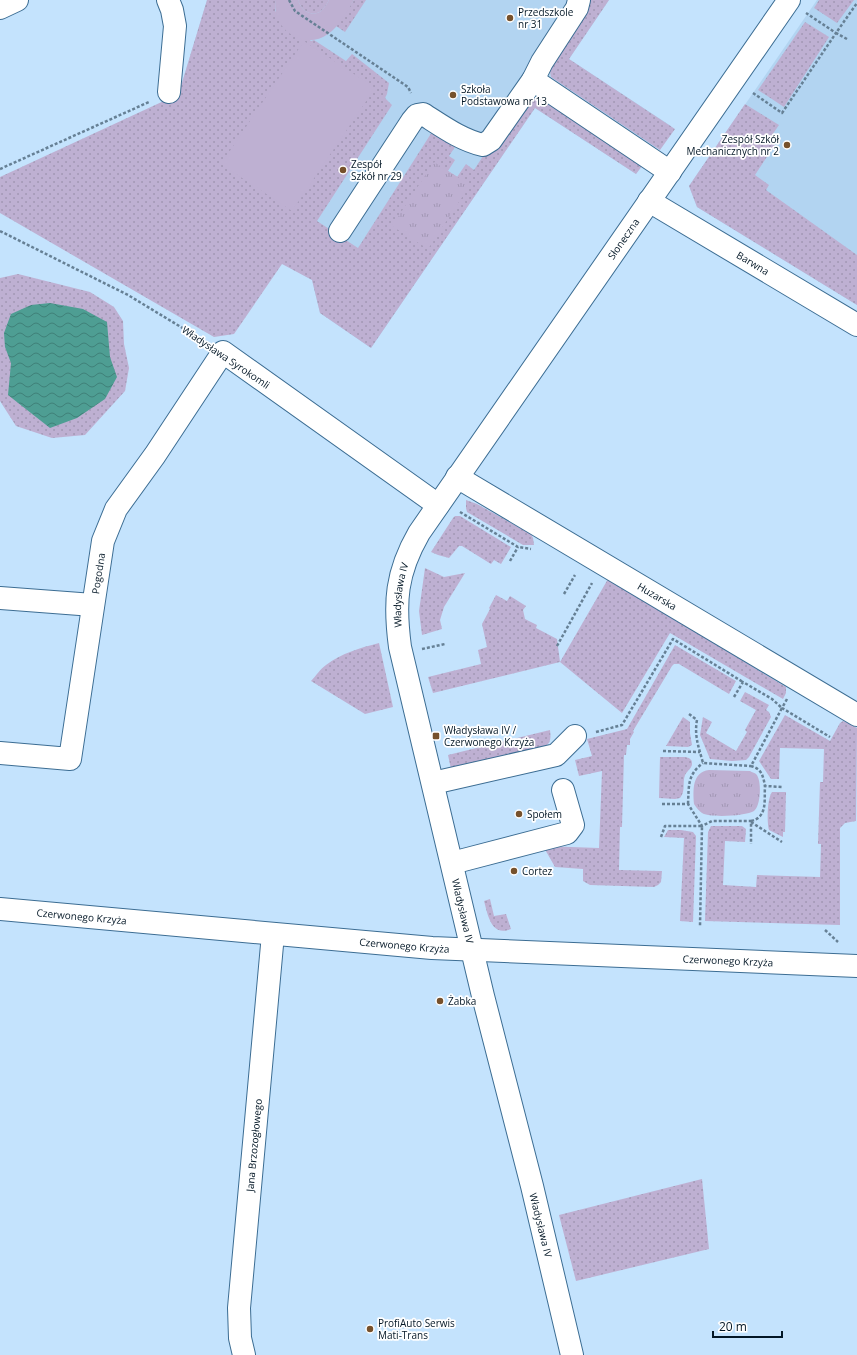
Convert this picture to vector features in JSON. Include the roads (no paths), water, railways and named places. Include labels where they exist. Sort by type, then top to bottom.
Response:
[{"type":"street","points":[[0,8],[17,0]]},
{"type":"street","points":[[168,0],[172,10],[175,26],[170,92]]},
{"type":"street","points":[[340,231],[417,115],[422,114],[473,143],[483,145],[491,140],[533,80],[542,62],[577,8],[579,0]]},
{"type":"street","name":"Słoneczna","points":[[457,477],[649,201],[796,6]]},
{"type":"street","points":[[533,80],[670,172]]},
{"type":"street","name":"Barwna","points":[[649,201],[857,325]]},
{"type":"street","name":"Władysława Syrokomli","points":[[223,352],[438,505]]},
{"type":"street","name":"Pogodna","points":[[0,753],[70,759],[102,541],[116,509],[155,455],[223,352]]},
{"type":"street","name":"Władysława IV","points":[[457,477],[409,549],[401,572],[397,602],[400,647],[472,950],[572,1355]]},
{"type":"street","name":"Huzarska","points":[[457,477],[857,715]]},
{"type":"street","points":[[0,598],[93,605]]},
{"type":"street","points":[[433,783],[556,755],[575,736]]},
{"type":"street","points":[[452,862],[567,833],[572,825],[563,790]]},
{"type":"street","name":"Czerwonego Krzyża","points":[[0,909],[432,948],[857,966]]},
{"type":"street","name":"Jana Brzozogłowego","points":[[244,1355],[240,1332],[239,1308],[273,934]]},
{"type":"water","points":[[50,303],[83,309],[107,322],[110,357],[117,377],[105,399],[77,418],[50,428],[8,395],[11,363],[5,347],[4,333],[11,314],[31,305]]},
{"type":"place","name":"Przedszkole nr 31","points":[[510,18]]},
{"type":"place","name":"Szkoła Podstawowa nr 13","points":[[453,95]]},
{"type":"place","name":"Zespół Szkół Mechanicznych nr 2","points":[[787,145]]},
{"type":"place","name":"Zespół Szkół nr 29","points":[[343,170]]},
{"type":"place","name":"Władysława IV / Czerwonego Krzyża","points":[[436,736]]},
{"type":"place","name":"Społem","points":[[519,814]]},
{"type":"place","name":"Cortez","points":[[514,871]]},
{"type":"place","name":"Żabka","points":[[440,1001]]},
{"type":"place","name":"ProfiAuto Serwis Mati-Trans","points":[[370,1329]]}]
